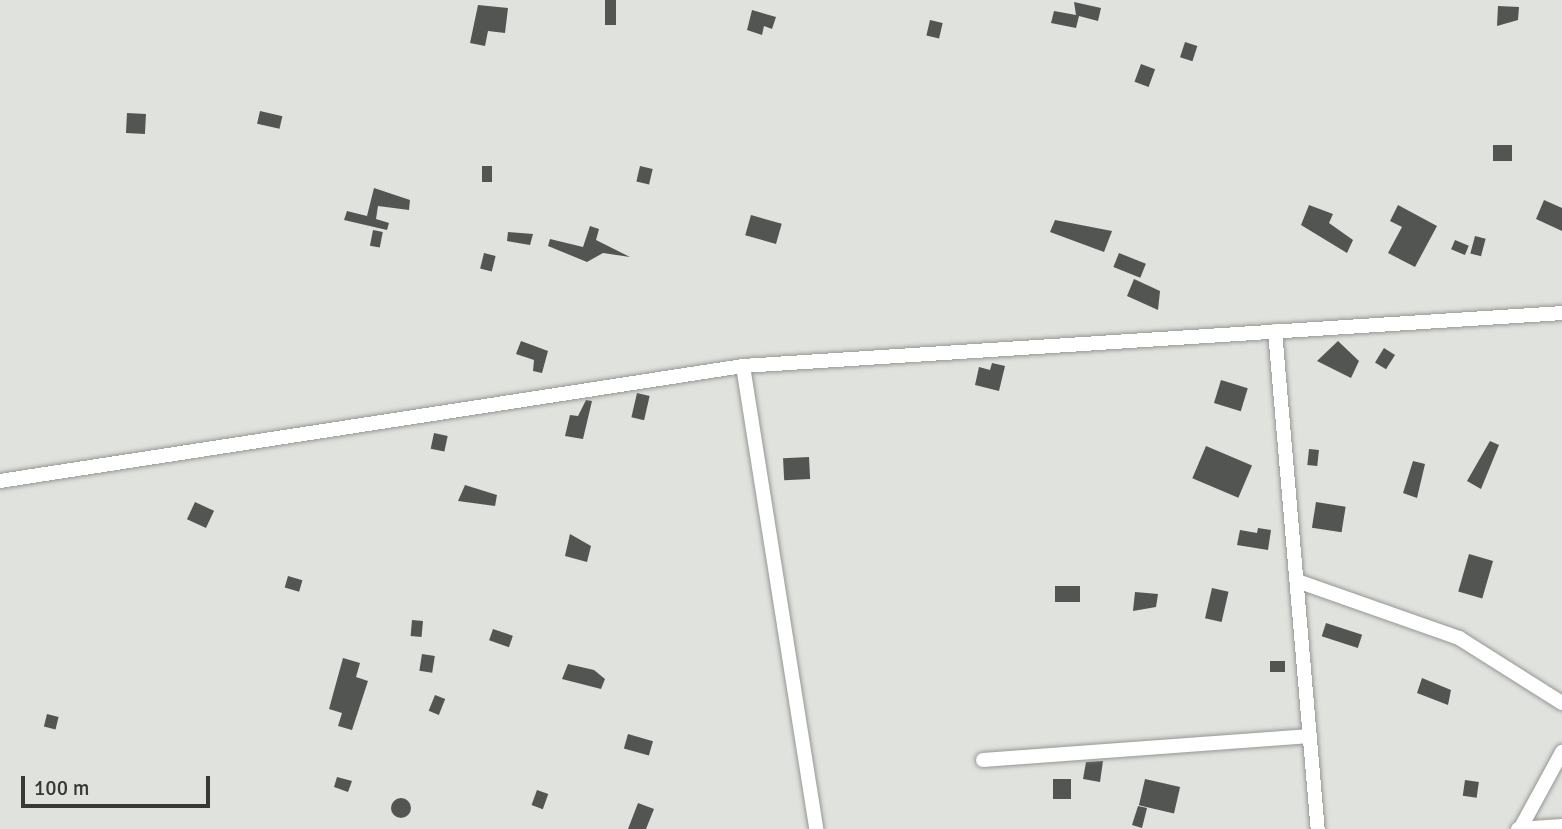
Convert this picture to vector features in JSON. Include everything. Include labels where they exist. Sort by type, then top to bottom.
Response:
[{"type":"street","points":[[0,481],[743,366],[1562,313]]},
{"type":"street","points":[[1275,331],[1318,829]]},
{"type":"street","points":[[743,366],[816,829]]},
{"type":"street","points":[[1297,581],[1458,638],[1562,703]]},
{"type":"street","points":[[983,760],[1310,736]]},
{"type":"street","points":[[1519,829],[1562,752]]},
{"type":"street","points":[[1519,829],[1562,826]]},
{"type":"building","points":[[605,0],[616,0],[616,25],[605,25]]},
{"type":"building","points":[[1074,2],[1101,8],[1098,21],[1079,16],[1076,28],[1051,23],[1054,11],[1076,15]]},
{"type":"building","points":[[478,5],[508,8],[505,33],[488,31],[485,46],[470,43]]},
{"type":"building","points":[[1498,6],[1519,7],[1518,20],[1497,26]]},
{"type":"building","points":[[752,10],[776,17],[772,29],[764,26],[762,35],[747,30]]},
{"type":"building","points":[[930,20],[943,23],[939,39],[926,36]]},
{"type":"building","points":[[1185,42],[1197,46],[1192,61],[1180,57]]},
{"type":"building","points":[[1141,64],[1155,69],[1149,87],[1135,82]]},
{"type":"building","points":[[260,111],[282,116],[279,129],[257,124]]},
{"type":"building","points":[[127,113],[146,114],[145,134],[126,133]]},
{"type":"building","points":[[1493,145],[1512,145],[1512,161],[1493,161]]},
{"type":"building","points":[[482,166],[492,166],[492,182],[482,182]]},
{"type":"building","points":[[640,166],[653,169],[649,185],[636,182]]},
{"type":"building","points":[[374,188],[410,200],[409,210],[378,206],[376,219],[389,223],[387,230],[344,220],[347,211],[367,216]]},
{"type":"building","points":[[1544,200],[1562,208],[1562,231],[1536,219]]},
{"type":"building","points":[[1309,205],[1333,214],[1329,223],[1353,240],[1347,253],[1301,225]]},
{"type":"building","points":[[1398,205],[1437,226],[1415,267],[1388,253],[1402,227],[1390,221]]},
{"type":"building","points":[[751,215],[782,224],[776,244],[745,235]]},
{"type":"building","points":[[1055,220],[1112,231],[1104,252],[1050,232]]},
{"type":"building","points":[[590,226],[599,229],[596,240],[630,257],[603,253],[587,262],[548,246],[550,239],[583,247]]},
{"type":"building","points":[[373,230],[383,232],[380,248],[370,246]]},
{"type":"building","points":[[508,232],[533,234],[530,245],[507,241]]},
{"type":"building","points":[[1475,236],[1486,239],[1481,256],[1470,253]]},
{"type":"building","points":[[1455,240],[1469,246],[1465,255],[1451,249]]},
{"type":"building","points":[[484,253],[496,256],[492,271],[480,269]]},
{"type":"building","points":[[1119,253],[1146,264],[1140,278],[1113,267]]},
{"type":"building","points":[[1134,279],[1160,291],[1158,310],[1127,296]]},
{"type":"building","points":[[521,341],[548,351],[542,373],[533,371],[534,360],[516,354]]},
{"type":"building","points":[[1338,341],[1359,361],[1351,378],[1317,361]]},
{"type":"building","points":[[1384,348],[1395,355],[1386,369],[1375,362]]},
{"type":"building","points":[[992,363],[1005,366],[999,391],[975,385],[979,367],[990,370]]},
{"type":"building","points":[[1221,380],[1248,388],[1241,411],[1214,403]]},
{"type":"building","points":[[637,393],[650,396],[644,420],[631,417]]},
{"type":"building","points":[[586,400],[592,401],[583,439],[565,436],[570,415],[578,416]]},
{"type":"building","points":[[434,433],[448,436],[444,452],[431,449]]},
{"type":"building","points":[[1490,441],[1499,445],[1481,489],[1467,481]]},
{"type":"building","points":[[1206,446],[1252,466],[1238,498],[1192,478]]},
{"type":"building","points":[[1309,449],[1319,450],[1317,466],[1307,465]]},
{"type":"building","points":[[809,457],[810,479],[784,480],[783,458]]},
{"type":"building","points":[[1413,461],[1425,464],[1417,498],[1403,493]]},
{"type":"building","points":[[465,485],[497,495],[495,506],[458,501]]},
{"type":"building","points":[[195,502],[214,511],[206,528],[187,519]]},
{"type":"building","points":[[1316,502],[1346,507],[1342,532],[1312,528]]},
{"type":"building","points":[[1258,528],[1271,530],[1268,550],[1237,545],[1240,530],[1257,533]]},
{"type":"building","points":[[570,534],[591,546],[587,562],[565,556]]},
{"type":"building","points":[[1469,554],[1493,561],[1482,598],[1458,591]]},
{"type":"building","points":[[288,576],[302,580],[299,592],[285,588]]},
{"type":"building","points":[[1055,586],[1080,586],[1080,602],[1055,602]]},
{"type":"building","points":[[1212,588],[1229,592],[1222,622],[1205,618]]},
{"type":"building","points":[[1135,592],[1158,594],[1156,607],[1133,611]]},
{"type":"building","points":[[412,620],[423,621],[422,637],[411,636]]},
{"type":"building","points":[[1326,623],[1362,635],[1358,648],[1322,636]]},
{"type":"building","points":[[493,629],[513,636],[509,647],[489,640]]},
{"type":"building","points":[[422,654],[435,656],[432,673],[419,671]]},
{"type":"building","points":[[343,658],[360,663],[356,677],[368,681],[352,730],[338,726],[342,713],[329,709]]},
{"type":"building","points":[[1270,661],[1285,661],[1285,672],[1270,672]]},
{"type":"building","points":[[568,664],[594,670],[605,679],[601,689],[562,679]]},
{"type":"building","points":[[1422,678],[1451,690],[1448,705],[1417,693]]},
{"type":"building","points":[[435,695],[445,699],[439,715],[429,711]]},
{"type":"building","points":[[47,714],[59,717],[55,730],[44,727]]},
{"type":"building","points":[[628,734],[653,741],[649,756],[624,748]]},
{"type":"building","points":[[1103,761],[1100,782],[1083,779],[1086,762]]},
{"type":"building","points":[[337,777],[352,781],[348,792],[334,787]]},
{"type":"building","points":[[1053,779],[1071,779],[1071,799],[1053,799]]},
{"type":"building","points":[[1145,779],[1180,787],[1174,813],[1139,805]]},
{"type":"building","points":[[1465,780],[1479,782],[1477,798],[1463,796]]},
{"type":"building","points":[[537,790],[548,794],[543,809],[532,805]]},
{"type":"building","points":[[401,798],[408,801],[411,808],[408,815],[401,818],[394,815],[391,808],[394,801]]},
{"type":"building","points":[[638,803],[654,809],[646,829],[628,829]]},
{"type":"building","points":[[1138,806],[1147,808],[1142,828],[1132,825]]}]
